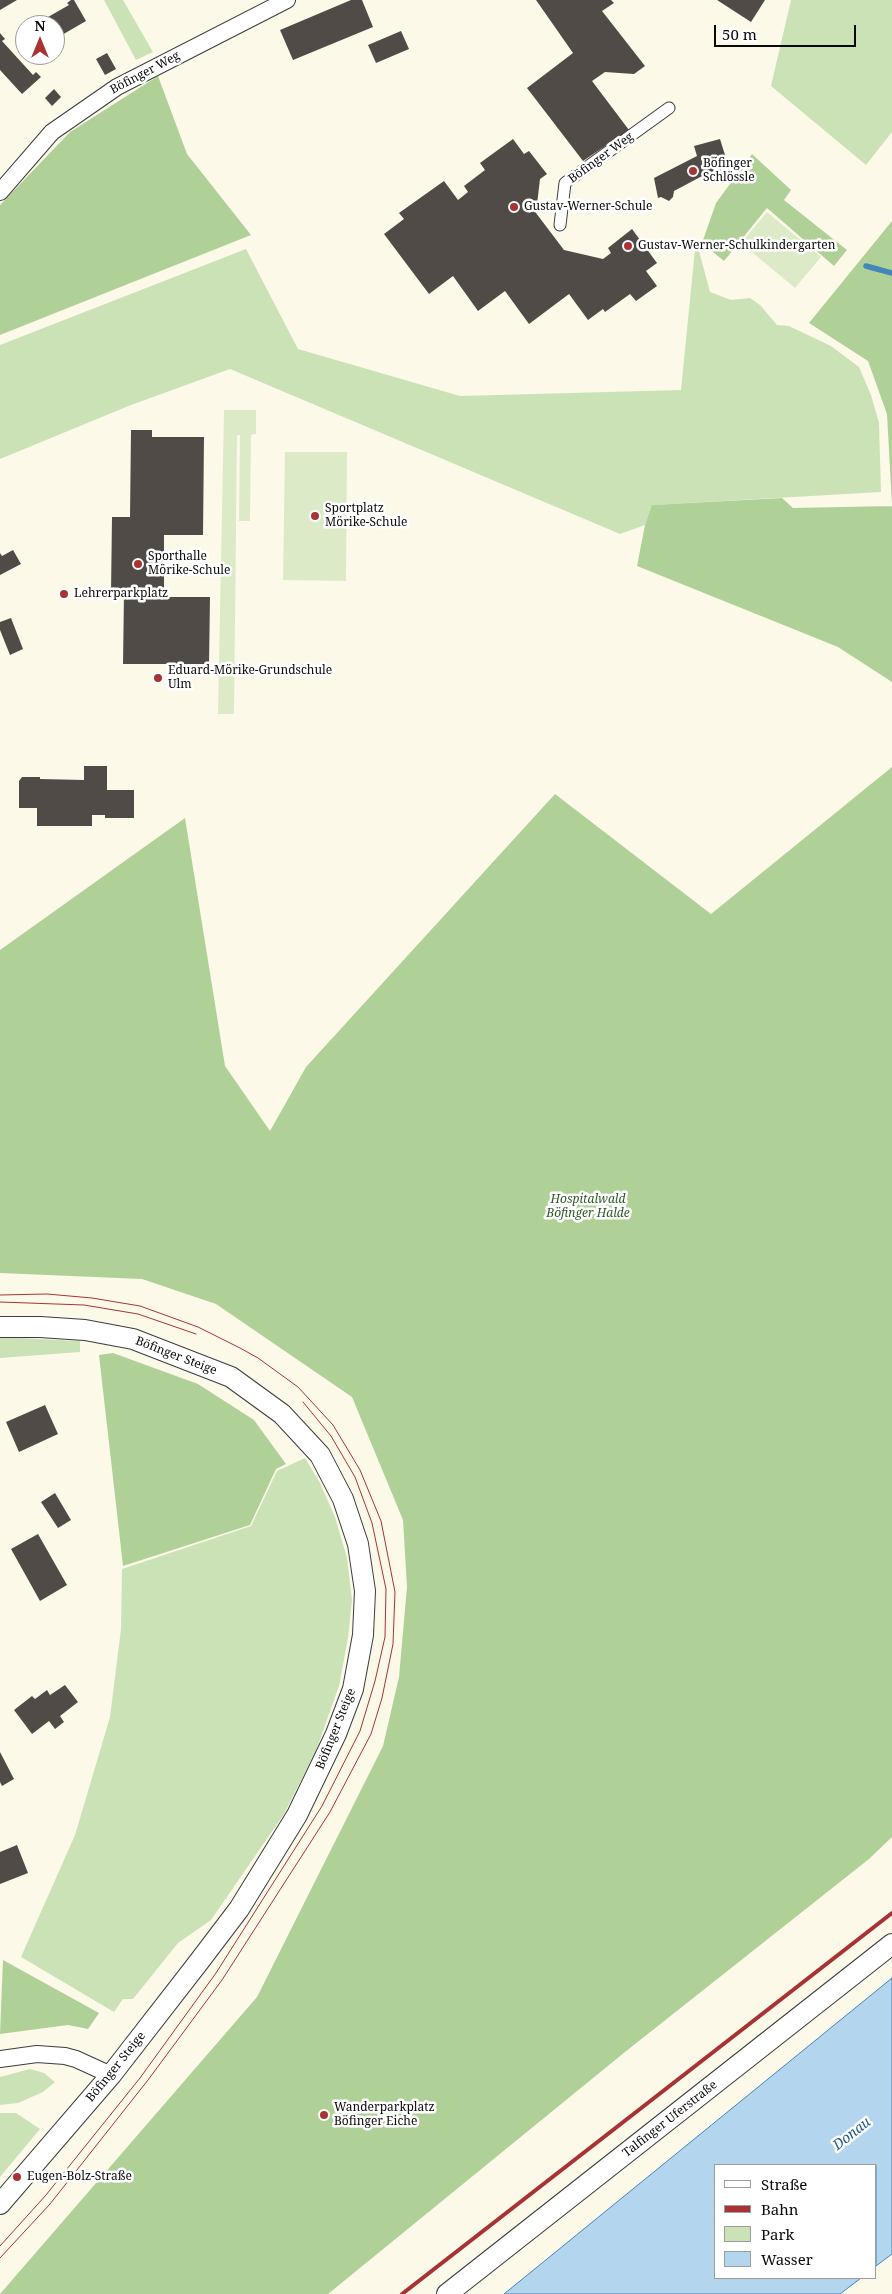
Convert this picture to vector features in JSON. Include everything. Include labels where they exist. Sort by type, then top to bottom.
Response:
[{"type":"street","name":"Böfinger Weg","points":[[0,192],[52,132],[117,87],[288,0]]},
{"type":"street","name":"Böfinger Weg","points":[[560,225],[565,183],[669,108]]},
{"type":"street","name":"Böfinger Steige","points":[[0,1327],[85,1330],[133,1339],[166,1350],[231,1377],[282,1414],[320,1455],[342,1499],[358,1544],[365,1591],[363,1635],[353,1689],[336,1734],[298,1815],[239,1909],[111,2075],[0,2204]]},
{"type":"street","name":"Talfinger Uferstraße","points":[[447,2294],[892,1944]]},
{"type":"street","points":[[0,2059],[36,2054],[65,2056],[76,2058],[111,2075]]},
{"type":"green space","points":[[104,0],[123,0],[153,52],[136,60]]},
{"type":"green space","points":[[791,0],[892,0],[892,132],[866,165],[771,86]]},
{"type":"green space","points":[[158,76],[187,154],[251,235],[0,335],[0,205],[70,132]]},
{"type":"green space","points":[[752,154],[791,190],[784,200],[847,250],[834,266],[767,208],[724,261],[702,243],[716,203]]},
{"type":"green space","points":[[767,212],[821,257],[795,288],[741,243]]},
{"type":"green space","points":[[892,221],[892,506],[887,414],[868,361],[809,323]]},
{"type":"green space","points":[[246,249],[298,349],[460,396],[681,390],[695,249],[699,251],[710,292],[731,300],[750,298],[760,305],[777,325],[789,326],[831,346],[859,367],[871,395],[879,423],[881,492],[653,505],[645,525],[620,534],[230,369],[131,405],[0,459],[0,345]]},
{"type":"green space","points":[[224,410],[256,410],[256,434],[251,435],[250,521],[239,521],[240,435],[237,435],[234,714],[218,714]]},
{"type":"green space","name":"Sportplatz Mörike-Schule","points":[[285,452],[347,452],[346,581],[283,580]]},
{"type":"green space","points":[[782,498],[793,508],[892,506],[892,682],[838,647],[637,566],[645,525],[652,505]]},
{"type":"green space","name":"Hospitalwald Böfinger Halde","points":[[892,767],[892,1837],[869,1859],[625,2052],[328,2294],[0,2294],[257,1997],[383,1746],[399,1677],[407,1587],[403,1520],[352,1397],[216,1304],[142,1279],[0,1273],[0,950],[185,818],[225,1066],[270,1131],[306,1067],[555,794],[711,914]]},
{"type":"green space","points":[[0,1337],[80,1341],[80,1352],[0,1358]]},
{"type":"green space","points":[[113,1353],[198,1384],[254,1420],[286,1464],[276,1469],[250,1525],[123,1566],[99,1355]]},
{"type":"green space","points":[[305,1458],[320,1483],[335,1517],[347,1558],[352,1600],[348,1638],[339,1686],[317,1748],[284,1814],[211,1920],[178,1943],[133,1999],[123,1999],[114,2012],[21,1957],[75,1835],[110,1717],[121,1629],[122,1569],[251,1526],[277,1471]]},
{"type":"green space","points":[[3,1960],[99,2013],[88,2029],[68,2025],[0,2034]]},
{"type":"green space","points":[[30,2069],[44,2073],[55,2082],[43,2092],[18,2103],[0,2105],[0,2077]]},
{"type":"green space","points":[[0,2113],[16,2113],[40,2129],[0,2177]]},
{"type":"water","name":"Donau","points":[[892,1978],[892,2254],[877,2265],[877,2164],[714,2164],[714,2279],[860,2279],[840,2294],[504,2294]]},
{"type":"building","points":[[0,0],[17,0],[0,10]]},
{"type":"building","points":[[74,0],[86,21],[65,33],[65,15],[52,15],[69,5],[67,3]]},
{"type":"building","points":[[351,0],[362,0],[373,27],[293,60],[280,30]]},
{"type":"building","points":[[536,0],[611,0],[614,3],[602,11],[645,66],[634,74],[605,72],[592,81],[629,130],[583,161],[527,88],[573,53]]},
{"type":"building","points":[[717,0],[765,0],[751,22]]},
{"type":"building","points":[[401,31],[409,49],[376,63],[368,45]]},
{"type":"building","points":[[0,33],[5,39],[2,41],[15,55],[15,65],[24,65],[33,75],[36,72],[41,77],[22,94],[0,70]]},
{"type":"building","points":[[107,53],[116,69],[105,75],[96,59]]},
{"type":"building","points":[[54,89],[61,97],[52,106],[45,98]]},
{"type":"building","points":[[513,139],[524,154],[529,151],[547,174],[540,179],[536,213],[564,250],[603,259],[611,253],[608,248],[632,229],[657,263],[646,271],[657,286],[636,301],[630,294],[605,312],[603,309],[588,320],[569,294],[529,324],[505,291],[478,311],[453,276],[429,294],[384,234],[404,219],[399,213],[444,181],[458,200],[468,192],[464,186],[485,170],[480,163]]},
{"type":"building","name":"Böfinger Schlössle","points":[[720,139],[729,168],[706,174],[674,191],[673,197],[669,201],[661,197],[658,198],[654,178],[697,156],[694,146]]},
{"type":"building","name":"Sporthalle Mörike-Schule","points":[[131,430],[152,430],[152,437],[204,437],[203,535],[164,535],[164,597],[210,597],[209,664],[123,664],[124,593],[111,593],[112,517],[130,517]]},
{"type":"building","points":[[13,550],[21,564],[0,575],[0,553],[2,556]]},
{"type":"building","points":[[11,618],[23,649],[10,655],[0,630],[0,622]]},
{"type":"building","points":[[84,766],[107,766],[107,790],[134,790],[134,818],[105,818],[105,815],[92,815],[92,826],[37,826],[37,808],[19,808],[19,781],[22,777],[84,780]]},
{"type":"building","points":[[45,1405],[58,1434],[19,1452],[6,1422]]},
{"type":"building","points":[[55,1493],[71,1520],[58,1528],[41,1502]]},
{"type":"building","points":[[38,1534],[67,1585],[40,1601],[11,1549]]},
{"type":"building","points":[[65,1685],[78,1702],[60,1716],[64,1722],[55,1729],[49,1721],[32,1734],[14,1710],[32,1696],[35,1699],[47,1690],[50,1695]]},
{"type":"building","points":[[0,1752],[14,1779],[2,1786],[0,1782]]},
{"type":"building","points":[[17,1845],[28,1873],[0,1884],[0,1852]]},
{"type":"waterway","points":[[866,266],[892,273]]},
{"type":"tram line","points":[[0,1295],[47,1294],[92,1298],[140,1306],[198,1327],[240,1348],[258,1358],[298,1387],[333,1425],[360,1470],[381,1521],[395,1592],[393,1644],[382,1698],[371,1734],[330,1812],[222,1980],[148,2080],[50,2204],[0,2258]]},
{"type":"tram line","points":[[0,1302],[84,1305],[138,1314],[196,1334]]},
{"type":"tram line","points":[[0,2246],[46,2195],[140,2078],[216,1973],[322,1806],[360,1731],[375,1681],[385,1637],[386,1589],[372,1523],[355,1477],[331,1436],[303,1402]]},
{"type":"railway","points":[[402,2294],[892,1913]]},
{"type":"place","name":"Böfinger Schlössle","points":[[693,171]]},
{"type":"place","name":"Gustav-Werner-Schule","points":[[514,207]]},
{"type":"place","name":"Gustav-Werner-Schulkindergarten","points":[[628,246]]},
{"type":"place","name":"Sportplatz Mörike-Schule","points":[[315,516]]},
{"type":"place","name":"Sporthalle Mörike-Schule","points":[[138,564]]},
{"type":"place","name":"Lehrerparkplatz","points":[[64,594]]},
{"type":"place","name":"Eduard-Mörike-Grundschule Ulm","points":[[158,678]]},
{"type":"place","name":"Wanderparkplatz Böfinger Eiche","points":[[324,2115]]},
{"type":"place","name":"Eugen-Bolz-Straße","points":[[17,2177]]}]
